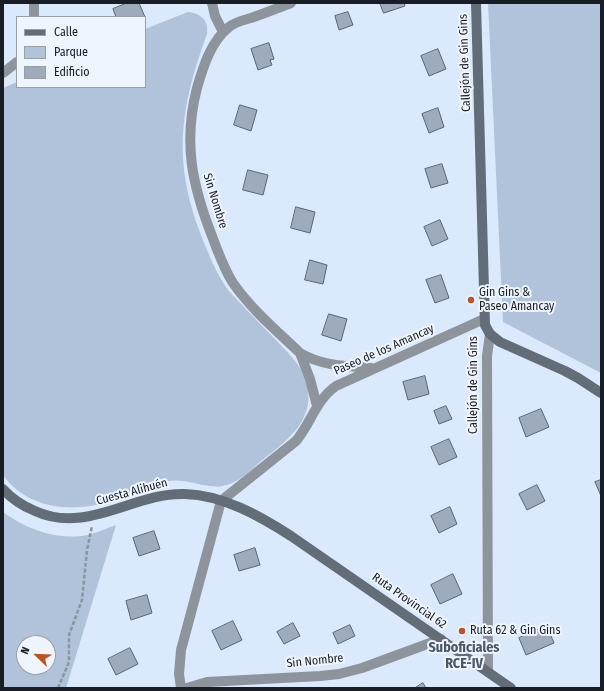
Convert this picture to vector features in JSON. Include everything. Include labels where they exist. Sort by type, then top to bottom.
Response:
[{"type":"main road","name":"Callejón de Gin Gins","points":[[476,3],[484,319],[487,330],[490,334]]},
{"type":"main road","points":[[490,334],[505,345],[578,378],[601,394]]},
{"type":"main road","name":"Cuesta Alihuén","points":[[3,489],[19,502],[46,515],[67,519],[94,516],[152,498],[169,495],[200,495],[221,501],[257,516],[291,536]]},
{"type":"main road","name":"Ruta Provincial 62","points":[[291,536],[511,688]]},
{"type":"street","points":[[34,3],[34,16]]},
{"type":"street","points":[[212,3],[215,16],[223,32]]},
{"type":"street","name":"Sin Nombre","points":[[291,3],[230,26],[223,32],[213,46],[196,92],[191,118],[190,155],[196,190],[202,211],[220,259],[233,283],[249,302],[300,353],[307,358],[325,364],[373,368]]},
{"type":"street","points":[[3,73],[16,63]]},
{"type":"street","name":"Paseo de los Amancay","points":[[221,501],[296,441],[304,431],[325,394],[336,386],[484,319]]},
{"type":"street","name":"Callejón de Gin Gins","points":[[488,672],[487,351],[490,334]]},
{"type":"street","name":"Sin Nombre","points":[[300,353],[310,379],[317,406]]},
{"type":"street","points":[[181,688],[179,674],[181,650],[221,501]]},
{"type":"street","name":"Sin Nombre","points":[[188,688],[207,682],[339,674],[362,668],[441,639]]},
{"type":"path","points":[[58,688],[69,662],[69,635],[82,600],[86,550],[94,516]]},
{"type":"green space","points":[[488,3],[601,3],[601,373],[503,322]]},
{"type":"green space","points":[[188,12],[197,14],[203,18],[207,25],[207,34],[191,86],[183,134],[183,158],[186,182],[192,208],[210,257],[228,290],[287,352],[303,372],[308,392],[308,405],[298,427],[290,436],[244,476],[234,482],[216,487],[176,480],[153,485],[104,503],[90,506],[62,507],[48,505],[35,501],[23,494],[12,486],[3,475],[3,88],[16,82],[16,88],[146,88],[146,29]]},
{"type":"green space","points":[[3,512],[22,524],[54,535],[87,535],[116,525],[66,688],[3,688]]},
{"type":"building","points":[[127,3],[139,3],[145,16],[116,16],[113,9]]},
{"type":"building","points":[[380,3],[404,3],[405,6],[384,13]]},
{"type":"building","points":[[348,12],[353,25],[339,30],[335,16]]},
{"type":"building","points":[[269,43],[274,59],[270,60],[272,65],[258,70],[251,49]]},
{"type":"building","points":[[438,49],[446,69],[429,76],[421,56]]},
{"type":"building","points":[[240,105],[257,110],[251,131],[234,125]]},
{"type":"building","points":[[438,108],[444,127],[429,133],[422,114]]},
{"type":"building","points":[[442,164],[448,183],[431,188],[425,169]]},
{"type":"building","points":[[248,170],[268,175],[263,195],[243,190]]},
{"type":"building","points":[[296,207],[315,212],[310,233],[291,228]]},
{"type":"building","points":[[440,220],[448,239],[432,246],[424,227]]},
{"type":"building","points":[[310,260],[327,265],[323,284],[305,280]]},
{"type":"building","points":[[441,275],[449,298],[435,303],[426,280]]},
{"type":"building","points":[[329,314],[347,319],[341,341],[322,335]]},
{"type":"building","points":[[425,376],[429,394],[408,400],[403,382]]},
{"type":"building","points":[[446,406],[452,419],[439,424],[434,411]]},
{"type":"building","points":[[541,409],[549,427],[526,437],[519,418]]},
{"type":"building","points":[[449,439],[457,457],[439,465],[431,447]]},
{"type":"building","points":[[601,480],[601,496],[595,482]]},
{"type":"building","points":[[537,485],[545,501],[527,510],[519,494]]},
{"type":"building","points":[[450,507],[457,524],[439,533],[431,516]]},
{"type":"building","points":[[154,531],[160,549],[139,556],[133,538]]},
{"type":"building","points":[[255,548],[260,565],[239,571],[234,555]]},
{"type":"building","points":[[453,574],[462,594],[440,604],[431,585]]},
{"type":"building","points":[[147,595],[152,613],[131,620],[126,601]]},
{"type":"building","points":[[233,621],[242,640],[221,650],[212,631]]},
{"type":"building","points":[[293,623],[300,636],[284,644],[277,632]]},
{"type":"building","points":[[350,625],[355,636],[338,644],[333,633]]},
{"type":"building","points":[[547,626],[554,643],[526,655],[519,638]]},
{"type":"building","points":[[130,648],[138,664],[116,675],[108,659]]},
{"type":"building","points":[[423,683],[426,688],[415,688]]},
{"type":"place","name":"Gin Gins & Paseo Amancay","points":[[471,300]]},
{"type":"place","name":"Ruta 62 & Gin Gins","points":[[462,631]]},
{"type":"district","name":"Suboficiales RCE-IV","points":[[464,656]]}]
